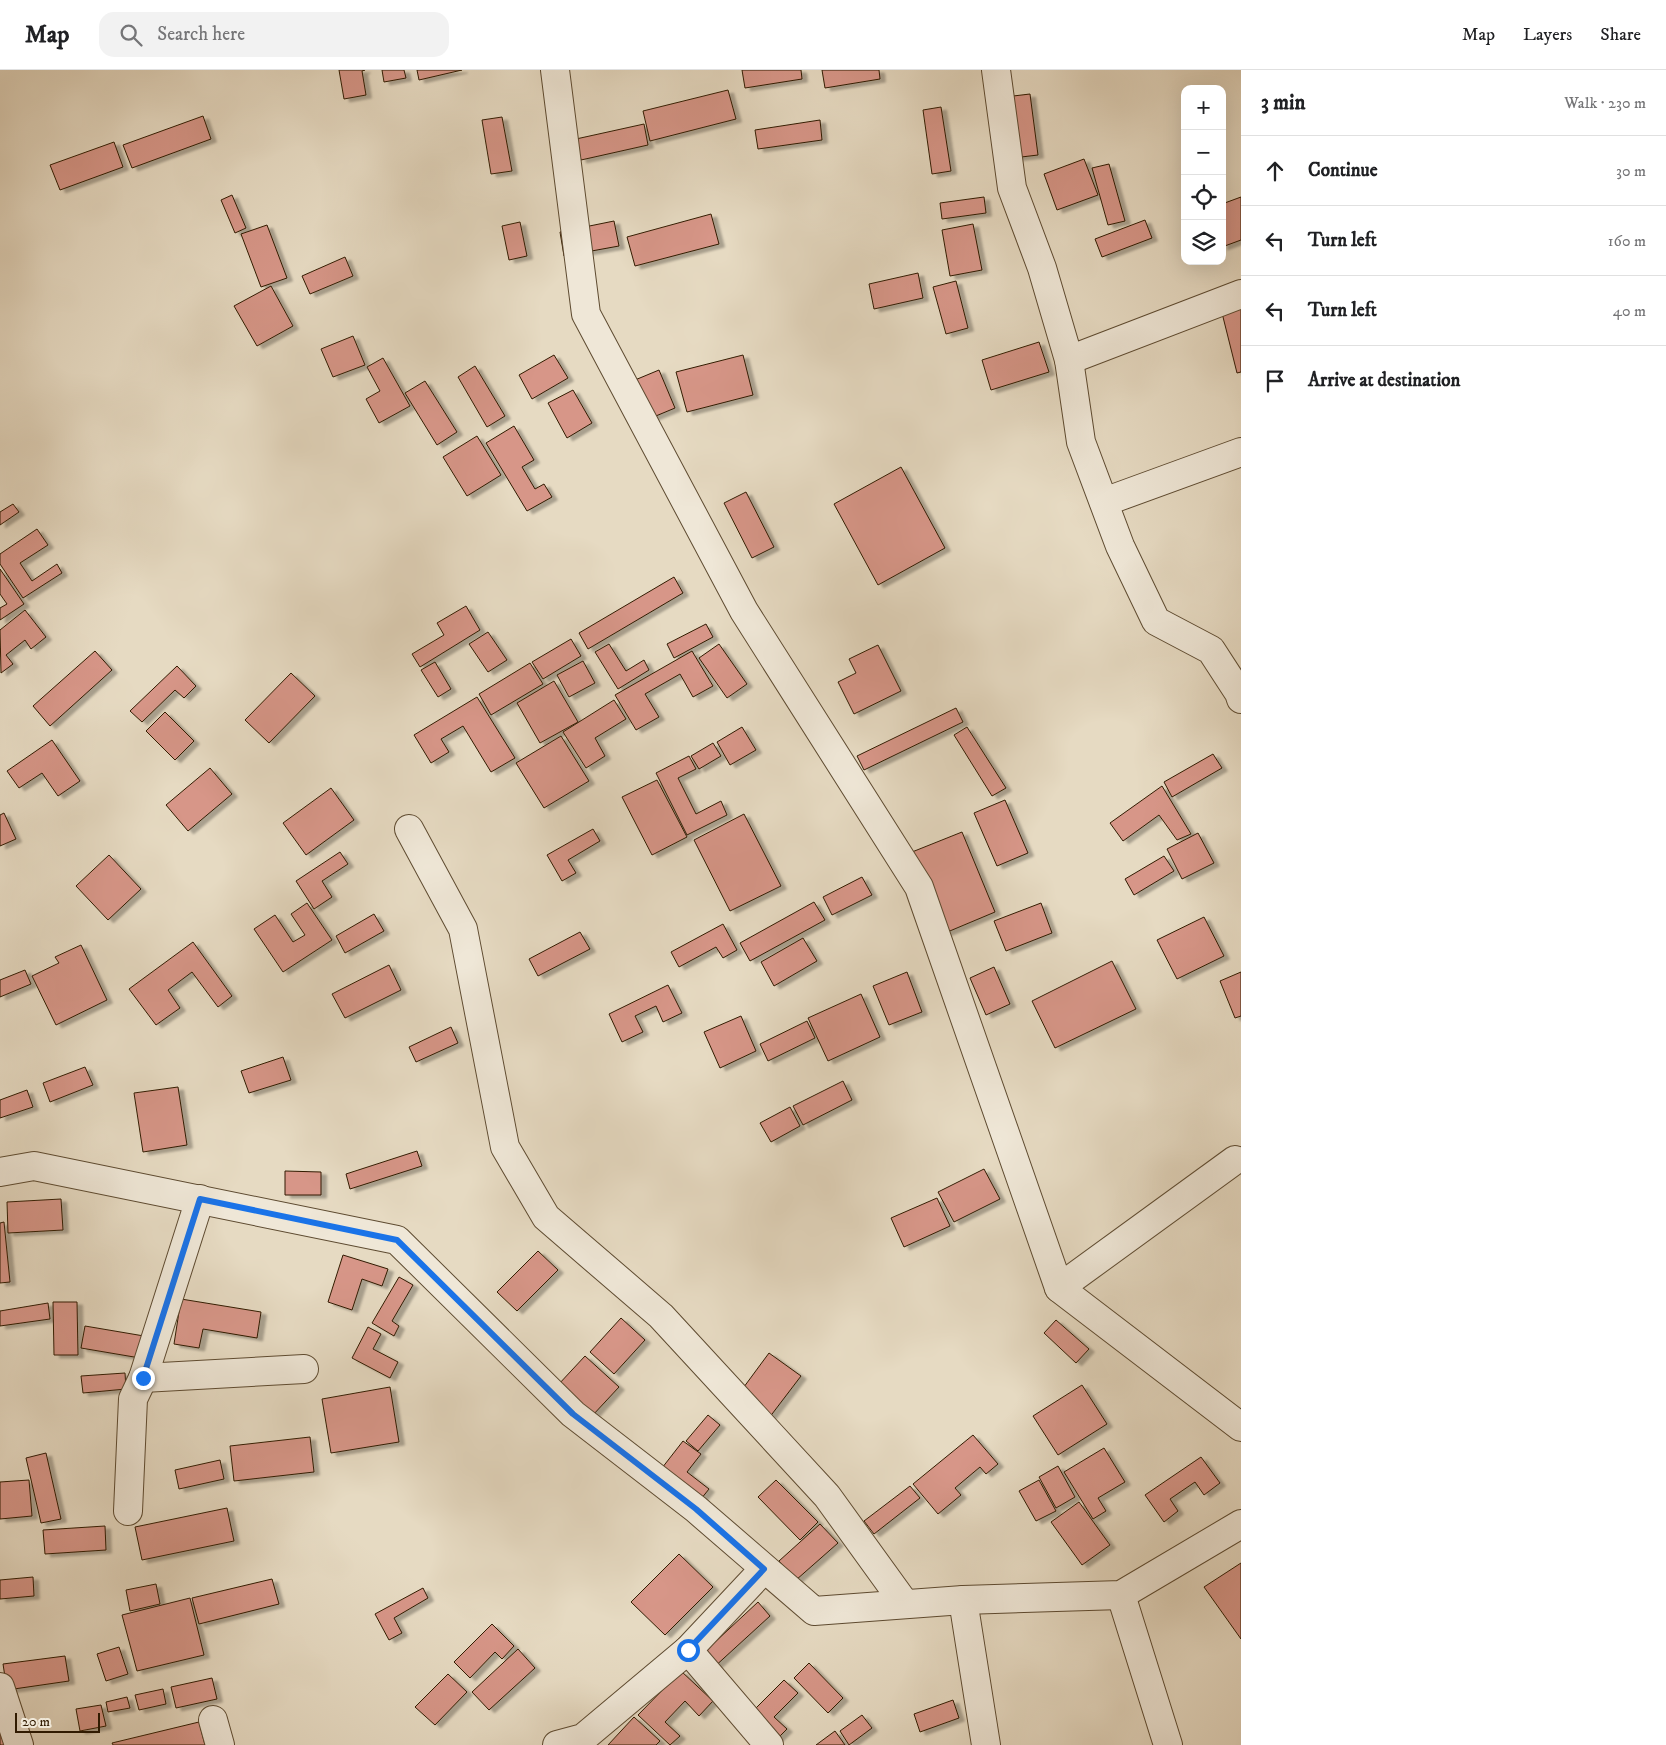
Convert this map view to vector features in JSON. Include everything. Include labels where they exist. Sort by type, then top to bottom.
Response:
[{"type":"street","points":[[555,70],[586,314],[744,611],[919,887],[1059,1288],[1241,1426]]},
{"type":"street","points":[[996,70],[1012,188],[1042,268],[1069,360],[1081,442],[1120,546],[1156,622],[1211,650],[1241,698]]},
{"type":"street","points":[[1069,360],[1241,294]]},
{"type":"street","points":[[1104,502],[1241,452]]},
{"type":"street","points":[[409,829],[463,929],[504,1147],[546,1217],[661,1316],[827,1496],[905,1604]]},
{"type":"street","points":[[1059,1288],[1235,1160]]},
{"type":"street","points":[[0,1172],[34,1166],[397,1240],[573,1414],[696,1509],[814,1611],[963,1600],[1121,1594],[1241,1524]]},
{"type":"street","points":[[128,1510],[133,1399],[143,1378],[200,1199]]},
{"type":"street","points":[[143,1378],[304,1369]]},
{"type":"street","points":[[557,1745],[584,1741],[688,1650],[764,1569]]},
{"type":"street","points":[[1121,1594],[1168,1745]]},
{"type":"street","points":[[963,1600],[986,1745]]},
{"type":"street","points":[[688,1650],[769,1745]]},
{"type":"street","points":[[0,1687],[19,1745]]},
{"type":"building","points":[[339,70],[365,70],[362,71],[366,95],[344,99]]},
{"type":"building","points":[[382,70],[404,70],[406,78],[384,82]]},
{"type":"building","points":[[417,70],[462,70],[419,80]]},
{"type":"building","points":[[742,70],[801,70],[802,79],[745,88]]},
{"type":"building","points":[[822,70],[879,70],[880,79],[825,88]]},
{"type":"building","points":[[728,90],[736,119],[650,141],[643,111]]},
{"type":"building","points":[[1030,94],[1038,155],[1013,158],[1005,97]]},
{"type":"building","points":[[941,107],[951,171],[932,174],[923,110]]},
{"type":"building","points":[[203,116],[211,139],[132,168],[123,145]]},
{"type":"building","points":[[502,117],[512,171],[491,174],[482,120]]},
{"type":"building","points":[[820,120],[822,140],[758,149],[755,130]]},
{"type":"building","points":[[644,124],[648,145],[581,160],[576,139]]},
{"type":"building","points":[[114,142],[123,167],[60,190],[50,165]]},
{"type":"building","points":[[1084,159],[1098,195],[1057,210],[1044,174]]},
{"type":"building","points":[[1109,164],[1125,221],[1108,225],[1092,168]]},
{"type":"building","points":[[232,195],[246,228],[235,233],[221,200]]},
{"type":"building","points":[[984,197],[986,213],[942,219],[940,203]]},
{"type":"building","points":[[1241,197],[1241,240],[1226,246],[1226,220],[1226,203]]},
{"type":"building","points":[[711,214],[719,244],[635,266],[627,237]]},
{"type":"building","points":[[1145,220],[1152,238],[1102,257],[1095,239]]},
{"type":"building","points":[[614,221],[619,246],[564,256],[560,232]]},
{"type":"building","points":[[520,222],[527,256],[509,260],[502,226]]},
{"type":"building","points":[[973,224],[982,270],[950,276],[942,230]]},
{"type":"building","points":[[267,225],[287,278],[261,287],[241,234]]},
{"type":"building","points":[[345,257],[353,276],[310,294],[302,276]]},
{"type":"building","points":[[918,273],[923,298],[874,309],[869,284]]},
{"type":"building","points":[[956,281],[968,328],[946,334],[933,287]]},
{"type":"building","points":[[271,286],[293,326],[257,346],[234,306]]},
{"type":"building","points":[[1241,300],[1241,372],[1237,373],[1220,305]]},
{"type":"building","points":[[353,336],[365,365],[333,377],[321,349]]},
{"type":"building","points":[[1039,342],[1049,372],[991,390],[982,360]]},
{"type":"building","points":[[554,355],[568,378],[532,399],[519,375]]},
{"type":"building","points":[[743,355],[753,395],[687,412],[676,372]]},
{"type":"building","points":[[383,358],[410,406],[379,423],[366,399],[380,391],[367,367]]},
{"type":"building","points":[[475,366],[505,416],[487,427],[458,377]]},
{"type":"building","points":[[659,370],[675,408],[651,418],[635,380]]},
{"type":"building","points":[[425,381],[457,432],[437,445],[405,393]]},
{"type":"building","points":[[573,390],[592,423],[567,438],[548,403]]},
{"type":"building","points":[[514,426],[534,460],[522,467],[535,489],[544,484],[552,497],[527,511],[486,443]]},
{"type":"building","points":[[477,436],[501,475],[467,496],[443,457]]},
{"type":"building","points":[[901,467],[945,548],[878,585],[834,504]]},
{"type":"building","points":[[746,492],[774,547],[752,558],[724,503]]},
{"type":"building","points":[[13,504],[19,512],[0,525],[0,512]]},
{"type":"building","points":[[37,529],[48,545],[20,563],[32,581],[57,564],[62,573],[23,598],[0,564],[0,554]]},
{"type":"building","points":[[0,569],[24,604],[0,620],[0,608],[7,604],[0,594]]},
{"type":"building","points":[[674,577],[683,593],[588,649],[579,633]]},
{"type":"building","points":[[466,606],[480,630],[420,667],[412,654],[444,635],[437,623]]},
{"type":"building","points":[[25,610],[46,637],[31,649],[25,640],[6,655],[13,664],[1,673],[0,630]]},
{"type":"building","points":[[706,624],[713,637],[674,658],[667,644]]},
{"type":"building","points":[[488,632],[507,660],[488,672],[469,644]]},
{"type":"building","points":[[571,639],[581,656],[543,679],[532,662]]},
{"type":"building","points":[[609,644],[626,671],[644,660],[649,670],[618,689],[595,652]]},
{"type":"building","points":[[719,644],[747,684],[727,698],[699,658]]},
{"type":"building","points":[[878,645],[901,691],[854,714],[838,682],[856,673],[849,659]]},
{"type":"building","points":[[95,651],[112,670],[50,726],[33,706]]},
{"type":"building","points":[[692,651],[713,686],[693,697],[680,674],[645,694],[659,717],[636,730],[615,695]]},
{"type":"building","points":[[583,661],[595,683],[569,697],[557,675]]},
{"type":"building","points":[[435,662],[451,689],[438,697],[421,670]]},
{"type":"building","points":[[530,663],[543,684],[491,715],[479,694]]},
{"type":"building","points":[[177,666],[196,686],[184,698],[175,690],[142,722],[130,711]]},
{"type":"building","points":[[291,673],[315,696],[269,743],[245,720]]},
{"type":"building","points":[[554,681],[578,722],[540,743],[517,703]]},
{"type":"building","points":[[477,697],[515,758],[491,772],[463,726],[441,739],[449,752],[431,763],[414,735]]},
{"type":"building","points":[[614,700],[626,719],[595,738],[605,756],[586,768],[563,732]]},
{"type":"building","points":[[956,708],[963,722],[864,770],[857,756]]},
{"type":"building","points":[[165,712],[194,741],[175,760],[146,731]]},
{"type":"building","points":[[742,727],[756,750],[730,765],[717,742]]},
{"type":"building","points":[[967,727],[1006,788],[992,796],[954,735]]},
{"type":"building","points":[[561,736],[589,781],[544,808],[516,763]]},
{"type":"building","points":[[52,740],[80,781],[58,796],[42,773],[19,788],[7,771]]},
{"type":"building","points":[[713,743],[721,756],[699,769],[691,756]]},
{"type":"building","points":[[1213,754],[1222,768],[1172,797],[1164,782]]},
{"type":"building","points":[[689,756],[696,769],[678,778],[696,814],[721,801],[727,815],[687,835],[656,773]]},
{"type":"building","points":[[210,768],[232,794],[188,831],[166,805]]},
{"type":"building","points":[[657,780],[687,837],[652,855],[622,797]]},
{"type":"building","points":[[1162,786],[1191,834],[1177,840],[1159,815],[1123,841],[1110,823]]},
{"type":"building","points":[[331,788],[354,820],[306,855],[283,823]]},
{"type":"building","points":[[1005,800],[1028,853],[997,866],[974,813]]},
{"type":"building","points":[[4,813],[16,839],[0,846],[0,815]]},
{"type":"building","points":[[744,814],[781,886],[730,911],[694,840]]},
{"type":"building","points":[[593,829],[600,841],[568,860],[576,873],[562,881],[547,855]]},
{"type":"building","points":[[962,832],[995,912],[945,933],[912,852]]},
{"type":"building","points":[[1198,833],[1214,863],[1182,879],[1167,849]]},
{"type":"building","points":[[340,852],[348,864],[322,881],[332,897],[314,909],[296,881]]},
{"type":"building","points":[[109,855],[141,889],[108,920],[76,886]]},
{"type":"building","points":[[1164,856],[1174,871],[1134,895],[1125,879]]},
{"type":"building","points":[[862,877],[872,895],[832,915],[823,897]]},
{"type":"building","points":[[814,902],[825,920],[750,961],[740,943]]},
{"type":"building","points":[[307,903],[332,940],[283,972],[254,929],[275,915],[293,942],[305,935],[291,914]]},
{"type":"building","points":[[1041,903],[1052,933],[1006,951],[994,921]]},
{"type":"building","points":[[374,914],[384,931],[345,953],[336,936]]},
{"type":"building","points":[[1204,917],[1224,956],[1177,979],[1157,940]]},
{"type":"building","points":[[723,924],[737,950],[723,958],[716,947],[679,967],[671,952]]},
{"type":"building","points":[[580,932],[590,949],[538,976],[529,959]]},
{"type":"building","points":[[803,938],[817,961],[774,986],[761,962]]},
{"type":"building","points":[[193,942],[232,996],[218,1007],[192,972],[168,990],[180,1008],[156,1025],[129,989]]},
{"type":"building","points":[[81,945],[107,1000],[56,1025],[32,976],[59,963],[55,957]]},
{"type":"building","points":[[1112,961],[1136,1009],[1055,1048],[1032,1001]]},
{"type":"building","points":[[389,965],[401,990],[345,1018],[332,994]]},
{"type":"building","points":[[994,967],[1010,1004],[986,1015],[970,978]]},
{"type":"building","points":[[25,970],[31,984],[0,997],[0,980]]},
{"type":"building","points":[[907,972],[922,1012],[889,1025],[873,986]]},
{"type":"building","points":[[1241,972],[1241,1016],[1235,1018],[1220,981]]},
{"type":"building","points":[[668,985],[682,1013],[663,1022],[656,1006],[635,1016],[643,1032],[622,1042],[609,1014]]},
{"type":"building","points":[[861,994],[880,1037],[828,1061],[808,1018]]},
{"type":"building","points":[[741,1016],[756,1051],[720,1068],[704,1032]]},
{"type":"building","points":[[807,1021],[815,1038],[768,1061],[760,1044]]},
{"type":"building","points":[[451,1027],[458,1043],[416,1062],[409,1047]]},
{"type":"building","points":[[283,1057],[291,1080],[249,1093],[241,1071]]},
{"type":"building","points":[[85,1067],[93,1085],[50,1102],[43,1083]]},
{"type":"building","points":[[843,1081],[852,1100],[803,1125],[793,1106]]},
{"type":"building","points":[[178,1087],[187,1145],[143,1152],[134,1093]]},
{"type":"building","points":[[27,1090],[33,1107],[0,1118],[0,1100]]},
{"type":"building","points":[[790,1107],[800,1126],[771,1142],[760,1123]]},
{"type":"building","points":[[417,1151],[422,1166],[350,1189],[346,1174]]},
{"type":"building","points":[[984,1169],[1000,1199],[954,1222],[938,1192]]},
{"type":"building","points":[[285,1171],[321,1172],[321,1195],[285,1195]]},
{"type":"building","points":[[937,1198],[950,1226],[904,1247],[891,1218]]},
{"type":"building","points":[[61,1199],[63,1230],[8,1233],[7,1202]]},
{"type":"building","points":[[4,1222],[10,1282],[0,1283],[0,1223]]},
{"type":"building","points":[[538,1251],[558,1270],[517,1311],[497,1292]]},
{"type":"building","points":[[343,1255],[388,1269],[382,1286],[362,1279],[352,1310],[328,1302]]},
{"type":"building","points":[[399,1277],[413,1285],[392,1321],[399,1326],[394,1336],[372,1323]]},
{"type":"building","points":[[181,1299],[261,1312],[257,1338],[203,1329],[199,1348],[174,1344]]},
{"type":"building","points":[[53,1302],[77,1302],[78,1355],[54,1355]]},
{"type":"building","points":[[48,1303],[50,1319],[0,1326],[0,1311]]},
{"type":"building","points":[[621,1318],[645,1340],[614,1374],[590,1352]]},
{"type":"building","points":[[1056,1320],[1089,1349],[1076,1363],[1044,1333]]},
{"type":"building","points":[[85,1326],[144,1336],[140,1358],[81,1348]]},
{"type":"building","points":[[368,1327],[381,1334],[373,1349],[398,1362],[390,1378],[352,1358]]},
{"type":"building","points":[[769,1353],[801,1376],[769,1418],[738,1395]]},
{"type":"building","points":[[585,1356],[619,1387],[592,1416],[558,1385]]},
{"type":"building","points":[[125,1373],[126,1389],[83,1393],[81,1376]]},
{"type":"building","points":[[1082,1385],[1107,1424],[1058,1455],[1033,1416]]},
{"type":"building","points":[[390,1387],[399,1442],[331,1453],[322,1399]]},
{"type":"building","points":[[708,1415],[720,1425],[698,1451],[686,1441]]},
{"type":"building","points":[[973,1435],[998,1464],[986,1474],[980,1467],[955,1488],[961,1495],[938,1514],[913,1484]]},
{"type":"building","points":[[310,1437],[314,1472],[234,1481],[230,1446]]},
{"type":"building","points":[[683,1441],[701,1454],[687,1472],[709,1489],[701,1499],[662,1468]]},
{"type":"building","points":[[1104,1448],[1125,1482],[1098,1498],[1106,1511],[1093,1519],[1064,1472]]},
{"type":"building","points":[[46,1453],[61,1519],[41,1523],[26,1458]]},
{"type":"building","points":[[1201,1457],[1220,1483],[1204,1495],[1195,1482],[1170,1499],[1178,1511],[1164,1522],[1145,1495]]},
{"type":"building","points":[[220,1460],[224,1479],[179,1489],[175,1470]]},
{"type":"building","points":[[1058,1466],[1075,1497],[1056,1508],[1039,1477]]},
{"type":"building","points":[[29,1480],[32,1516],[0,1519],[0,1482]]},
{"type":"building","points":[[776,1480],[818,1522],[800,1540],[758,1497]]},
{"type":"building","points":[[1039,1480],[1056,1511],[1036,1521],[1019,1491]]},
{"type":"building","points":[[910,1486],[920,1498],[874,1534],[864,1521]]},
{"type":"building","points":[[1079,1502],[1110,1545],[1082,1565],[1051,1522]]},
{"type":"building","points":[[227,1508],[234,1541],[142,1560],[135,1527]]},
{"type":"building","points":[[820,1524],[838,1543],[796,1580],[779,1561]]},
{"type":"building","points":[[105,1526],[106,1550],[45,1554],[43,1530]]},
{"type":"building","points":[[679,1554],[713,1587],[665,1635],[631,1602]]},
{"type":"building","points":[[1241,1563],[1241,1639],[1204,1587]]},
{"type":"building","points":[[33,1577],[34,1596],[0,1599],[0,1580]]},
{"type":"building","points":[[272,1579],[279,1604],[199,1624],[192,1598]]},
{"type":"building","points":[[156,1584],[160,1604],[130,1611],[126,1590]]},
{"type":"building","points":[[423,1588],[428,1598],[394,1618],[402,1633],[389,1640],[375,1614]]},
{"type":"building","points":[[190,1598],[204,1655],[137,1671],[122,1615]]},
{"type":"building","points":[[758,1602],[770,1616],[712,1669],[700,1656]]},
{"type":"building","points":[[492,1624],[514,1646],[502,1659],[495,1652],[470,1678],[454,1662]]},
{"type":"building","points":[[119,1647],[128,1674],[106,1681],[97,1654]]},
{"type":"building","points":[[518,1649],[535,1668],[489,1710],[472,1692]]},
{"type":"building","points":[[65,1656],[69,1681],[7,1690],[3,1664]]},
{"type":"building","points":[[809,1663],[843,1698],[828,1713],[794,1678]]},
{"type":"building","points":[[681,1671],[713,1701],[699,1716],[685,1701],[665,1722],[680,1736],[670,1745],[638,1715]]},
{"type":"building","points":[[448,1674],[467,1692],[435,1725],[415,1707]]},
{"type":"building","points":[[212,1678],[217,1699],[176,1708],[171,1687]]},
{"type":"building","points":[[784,1680],[798,1693],[774,1717],[787,1729],[777,1739],[750,1714]]},
{"type":"building","points":[[163,1689],[166,1704],[139,1710],[135,1695]]},
{"type":"building","points":[[127,1697],[130,1708],[108,1712],[106,1702]]},
{"type":"building","points":[[953,1700],[959,1718],[920,1732],[914,1714]]},
{"type":"building","points":[[101,1705],[106,1726],[80,1731],[76,1709]]},
{"type":"building","points":[[862,1715],[872,1728],[849,1745],[840,1731]]},
{"type":"building","points":[[634,1717],[660,1741],[656,1745],[608,1745]]},
{"type":"building","points":[[199,1722],[205,1745],[113,1745],[112,1743]]},
{"type":"building","points":[[0,1729],[6,1745],[0,1745]]},
{"type":"building","points":[[835,1731],[845,1745],[816,1745]]},
{"type":"route","points":[[143,1378],[200,1199],[397,1240],[573,1414],[696,1509],[764,1569],[688,1650]]}]
